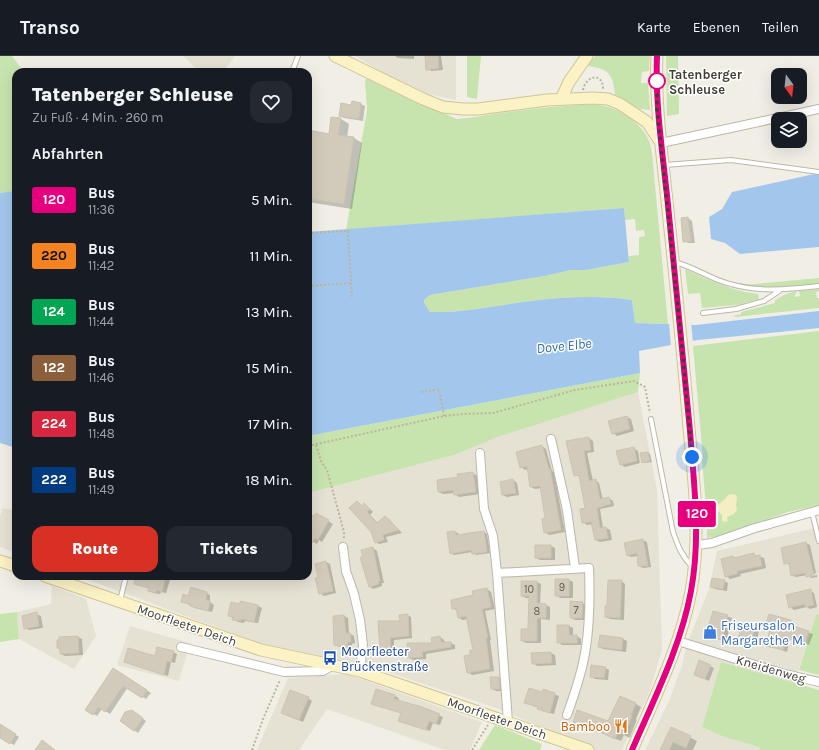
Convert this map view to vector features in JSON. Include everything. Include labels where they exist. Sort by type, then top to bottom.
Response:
[{"type":"street","points":[[335,56],[423,100],[443,106],[463,109],[478,109],[562,99],[608,99],[634,112],[647,122],[661,143]]},
{"type":"street","points":[[562,99],[569,82],[587,56]]},
{"type":"street","points":[[632,750],[678,641],[691,592],[697,545],[696,501],[682,347],[657,110],[657,56]]},
{"type":"street","points":[[661,143],[819,109]]},
{"type":"street","points":[[551,439],[567,510],[575,568]]},
{"type":"street","points":[[480,453],[484,509],[493,536],[497,573],[508,722]]},
{"type":"street","points":[[697,545],[712,543],[755,528],[816,511]]},
{"type":"street","points":[[343,546],[346,571],[354,594],[364,645],[360,671]]},
{"type":"street","points":[[0,561],[12,565]]},
{"type":"street","points":[[497,573],[589,568],[590,606],[586,648],[579,682],[568,715]]},
{"type":"street","name":"Moorfleeter Deich","points":[[57,580],[261,650],[360,671],[588,750]]},
{"type":"street","name":"Kneidenweg","points":[[678,641],[781,673],[819,682]]},
{"type":"street","name":"Moorfleeter Deich","points":[[181,647],[284,672],[323,671],[332,666]]},
{"type":"lane","points":[[294,68],[298,56]]},
{"type":"lane","points":[[664,165],[731,160],[819,172]]},
{"type":"lane","points":[[673,262],[685,265],[718,280],[749,289],[780,290],[819,286]]},
{"type":"lane","points":[[703,313],[736,309],[764,301],[780,290]]},
{"type":"lane","points":[[652,419],[673,532],[684,559],[695,569]]},
{"type":"lane","points":[[816,511],[819,541]]},
{"type":"lane","points":[[120,602],[125,580]]},
{"type":"path","points":[[583,98],[584,84],[591,78],[596,78],[601,79],[603,82],[603,98]]},
{"type":"path","points":[[312,233],[348,231],[352,299]]},
{"type":"path","points":[[312,286],[351,283]]},
{"type":"path","points":[[312,445],[444,416],[493,413],[575,390],[634,380],[645,387],[652,419]]},
{"type":"path","points":[[421,392],[438,389],[444,416]]},
{"type":"path","points":[[316,444],[321,461],[327,470],[344,532]]},
{"type":"path","points":[[252,750],[263,719],[284,672]]},
{"type":"path","points":[[558,740],[568,715]]},
{"type":"path","points":[[472,750],[493,717]]},
{"type":"shaded area","points":[[183,56],[235,56],[226,68],[196,68]]},
{"type":"shaded area","points":[[355,56],[456,56],[456,100],[414,91]]},
{"type":"shaded area","points":[[638,392],[657,490],[662,650],[649,693],[622,750],[596,750],[496,708],[372,667],[261,644],[89,580],[312,580],[312,492],[454,455],[498,437]]},
{"type":"shaded area","points":[[3,508],[12,510],[12,552],[0,547],[0,516]]},
{"type":"shaded area","points":[[819,527],[819,614],[816,615],[794,684],[721,662],[702,727],[724,737],[759,747],[760,750],[645,750],[669,701],[682,665],[687,644],[709,589],[717,551]]},
{"type":"shaded area","points":[[52,586],[86,599],[96,636],[74,669],[19,639],[17,612],[51,604]]},
{"type":"shaded area","points":[[130,626],[190,643],[179,681],[117,665]]},
{"type":"shaded area","points":[[347,674],[482,722],[470,750],[445,750],[327,709],[299,750],[257,750],[288,678]]},
{"type":"green space","points":[[0,56],[12,56],[21,68],[12,68],[12,192],[0,193]]},
{"type":"green space","points":[[467,56],[481,56],[477,99],[467,97]]},
{"type":"green space","points":[[595,56],[650,56],[649,71],[642,72],[641,83],[648,83],[650,110],[640,109],[615,95],[613,82],[609,74],[601,69],[588,66]]},
{"type":"green space","points":[[666,56],[678,56],[679,114],[667,116]]},
{"type":"green space","points":[[367,77],[457,119],[541,108],[597,105],[614,109],[632,120],[643,130],[650,144],[652,153],[668,324],[635,323],[632,300],[607,297],[556,298],[468,310],[430,312],[423,303],[424,300],[430,295],[545,276],[571,270],[586,270],[629,262],[629,256],[639,255],[639,237],[645,236],[644,230],[636,231],[635,219],[625,220],[624,208],[346,230],[367,110],[365,81]]},
{"type":"green space","points":[[685,269],[730,288],[758,294],[759,299],[737,305],[702,308],[700,293],[688,294]]},
{"type":"green space","points":[[819,278],[819,284],[782,288],[754,287],[744,285]]},
{"type":"green space","points":[[819,289],[819,291],[816,292],[817,298],[819,298],[819,308],[733,316],[741,314],[741,312],[775,303],[775,300],[786,294],[796,291],[797,293],[795,294],[795,297],[800,296],[799,291]]},
{"type":"green space","points":[[819,331],[819,505],[788,512],[719,536],[707,538],[703,459],[693,346]]},
{"type":"green space","points":[[640,373],[638,392],[498,437],[454,455],[312,492],[312,435]]},
{"type":"green space","points":[[17,612],[19,639],[0,642],[0,614]]},
{"type":"green space","points":[[819,614],[819,675],[799,670],[816,615]]},
{"type":"green space","points":[[721,662],[819,690],[819,750],[760,750],[759,747],[724,737],[702,727]]},
{"type":"green space","points":[[495,725],[542,744],[540,750],[479,750]]},
{"type":"sand","points":[[728,495],[736,495],[737,498],[737,510],[734,514],[727,517],[728,521],[723,522],[722,515],[718,511],[718,505]]},
{"type":"water","points":[[819,173],[819,247],[740,254],[725,243],[711,239],[709,217],[722,209],[732,192]]},
{"type":"water","points":[[12,192],[12,447],[0,443],[0,193]]},
{"type":"water","name":"Dove Elbe","points":[[624,208],[629,262],[586,270],[571,270],[545,276],[430,295],[424,300],[424,303],[430,312],[443,312],[556,298],[607,297],[632,300],[635,323],[696,325],[819,311],[819,328],[698,340],[639,351],[640,373],[312,435],[312,232]]},
{"type":"pier","points":[[669,322],[691,322],[693,343],[671,347]]},
{"type":"building","points":[[425,56],[438,56],[439,68],[426,70]]},
{"type":"building","points":[[352,101],[361,103],[359,119],[339,116],[341,103],[351,105]]},
{"type":"building","points":[[331,117],[341,118],[338,135],[354,137],[344,204],[312,200],[312,131],[329,134]]},
{"type":"building","points":[[688,217],[691,241],[683,242],[681,218]]},
{"type":"building","points":[[627,416],[630,429],[612,434],[608,421]]},
{"type":"building","points":[[589,437],[591,450],[584,451],[589,481],[596,479],[600,499],[609,497],[611,504],[597,508],[600,528],[606,527],[608,538],[595,540],[591,522],[582,523],[580,509],[585,508],[579,475],[574,476],[566,441]]},
{"type":"building","points":[[542,445],[549,469],[550,468],[561,530],[544,533],[542,519],[545,518],[540,486],[530,487],[527,466],[520,468],[516,452]]},
{"type":"building","points":[[634,447],[637,461],[620,465],[616,451]]},
{"type":"building","points":[[648,452],[650,461],[642,463],[640,453]]},
{"type":"building","points":[[473,472],[476,492],[454,495],[453,490],[438,492],[437,480],[458,477],[457,474]]},
{"type":"building","points":[[513,479],[516,493],[502,495],[500,482]]},
{"type":"building","points":[[357,501],[362,506],[364,503],[370,509],[367,512],[377,523],[385,516],[399,530],[383,535],[384,540],[375,543],[371,532],[349,508]]},
{"type":"building","points":[[316,513],[329,520],[318,540],[315,538],[312,543],[312,515],[314,516]]},
{"type":"building","points":[[455,531],[456,535],[484,531],[487,552],[472,554],[471,550],[450,554],[447,532]]},
{"type":"building","points":[[643,539],[648,566],[638,566],[637,553],[627,556],[624,543]]},
{"type":"building","points":[[806,542],[814,575],[806,577],[805,573],[791,576],[789,563],[784,564],[781,548]]},
{"type":"building","points":[[535,545],[551,545],[551,558],[535,558]]},
{"type":"building","points":[[373,547],[380,581],[378,581],[379,584],[369,587],[360,557],[363,557],[361,550]]},
{"type":"building","points":[[754,553],[755,556],[760,555],[762,566],[737,571],[737,574],[725,577],[721,559],[733,556],[734,558]]},
{"type":"building","points":[[326,561],[333,591],[319,594],[315,578],[318,577],[315,564]]},
{"type":"building","points":[[712,578],[725,580],[723,589],[710,587]]},
{"type":"building","points":[[555,579],[569,579],[569,596],[555,596]]},
{"type":"building","points":[[135,580],[165,580],[162,592],[157,590],[156,593],[148,591],[149,588],[134,584]]},
{"type":"building","points":[[608,580],[622,580],[620,618],[605,617]]},
{"type":"building","points":[[521,581],[537,581],[537,603],[546,604],[546,618],[537,618],[537,641],[521,641],[521,629],[528,629],[529,596],[521,596]]},
{"type":"building","points":[[191,587],[207,592],[206,600],[210,601],[208,611],[181,602],[183,594],[188,596]]},
{"type":"building","points":[[487,588],[491,607],[482,609],[488,638],[486,638],[490,669],[467,673],[464,656],[470,655],[470,650],[473,650],[466,616],[458,618],[456,608],[452,609],[451,600],[473,595],[472,591]]},
{"type":"building","points":[[811,589],[814,605],[805,607],[805,604],[789,608],[786,595]]},
{"type":"building","points":[[240,601],[258,605],[254,622],[241,619],[240,621],[232,620],[233,617],[228,616],[231,602],[240,604]]},
{"type":"building","points":[[570,601],[583,602],[582,618],[570,618]]},
{"type":"building","points":[[713,611],[728,615],[722,640],[706,636]]},
{"type":"building","points":[[37,612],[39,626],[24,629],[22,616]]},
{"type":"building","points":[[408,614],[409,636],[390,638],[391,650],[380,651],[378,621],[400,621],[399,615]]},
{"type":"building","points":[[769,614],[791,620],[790,625],[809,631],[805,643],[787,638],[783,650],[766,646],[771,625],[766,624]]},
{"type":"building","points":[[344,615],[346,633],[350,633],[351,642],[348,642],[347,648],[334,645],[333,616]]},
{"type":"building","points":[[742,624],[755,627],[751,643],[738,640]]},
{"type":"building","points":[[557,625],[569,625],[569,635],[577,635],[577,643],[557,643]]},
{"type":"building","points":[[600,635],[623,638],[622,650],[598,647]]},
{"type":"building","points":[[78,636],[79,653],[60,654],[60,648],[57,648],[57,640],[59,640],[59,637]]},
{"type":"building","points":[[440,636],[441,642],[451,642],[451,647],[422,652],[423,657],[407,658],[407,643],[432,643],[431,638]]},
{"type":"building","points":[[157,647],[174,651],[171,662],[167,661],[164,675],[124,662],[128,648],[155,656]]},
{"type":"building","points":[[551,652],[552,663],[532,664],[531,653]]},
{"type":"building","points":[[699,660],[711,665],[705,679],[694,675]]},
{"type":"building","points":[[591,665],[606,667],[604,678],[590,677]]},
{"type":"building","points":[[113,668],[147,690],[142,698],[123,686],[105,712],[98,707],[93,715],[85,710]]},
{"type":"building","points":[[490,677],[499,677],[500,689],[491,689]]},
{"type":"building","points":[[529,688],[542,692],[543,689],[555,693],[550,713],[537,709],[538,707],[524,703]]},
{"type":"building","points":[[376,689],[395,695],[394,699],[440,714],[436,724],[429,721],[426,730],[398,721],[401,713],[371,704]]},
{"type":"building","points":[[290,690],[309,697],[299,720],[281,713]]},
{"type":"building","points":[[620,696],[636,703],[624,735],[618,732],[615,739],[573,722],[577,710],[608,721]]},
{"type":"building","points":[[132,710],[143,718],[134,731],[120,721],[125,712]]},
{"type":"building","points":[[0,724],[16,734],[10,744],[0,738]]},
{"type":"building","points":[[671,727],[691,736],[686,748],[673,742],[669,750],[660,750]]},
{"type":"building","points":[[42,740],[55,750],[35,750]]},
{"type":"bus line","name":"120","points":[[632,750],[656,696],[678,641],[686,616],[695,569],[697,545],[696,501],[685,378],[664,165],[657,110],[657,56]]},
{"type":"place","name":"Tatenberger Schleuse","points":[[657,81]]},
{"type":"place","name":"Friseursalon Margarethe M.","points":[[710,632]]},
{"type":"place","name":"Moorfleeter Brückenstraße","points":[[330,658]]},
{"type":"place","name":"Bamboo","points":[[621,726]]},
{"type":"route","points":[[657,81],[657,110],[664,165],[692,457]]}]
